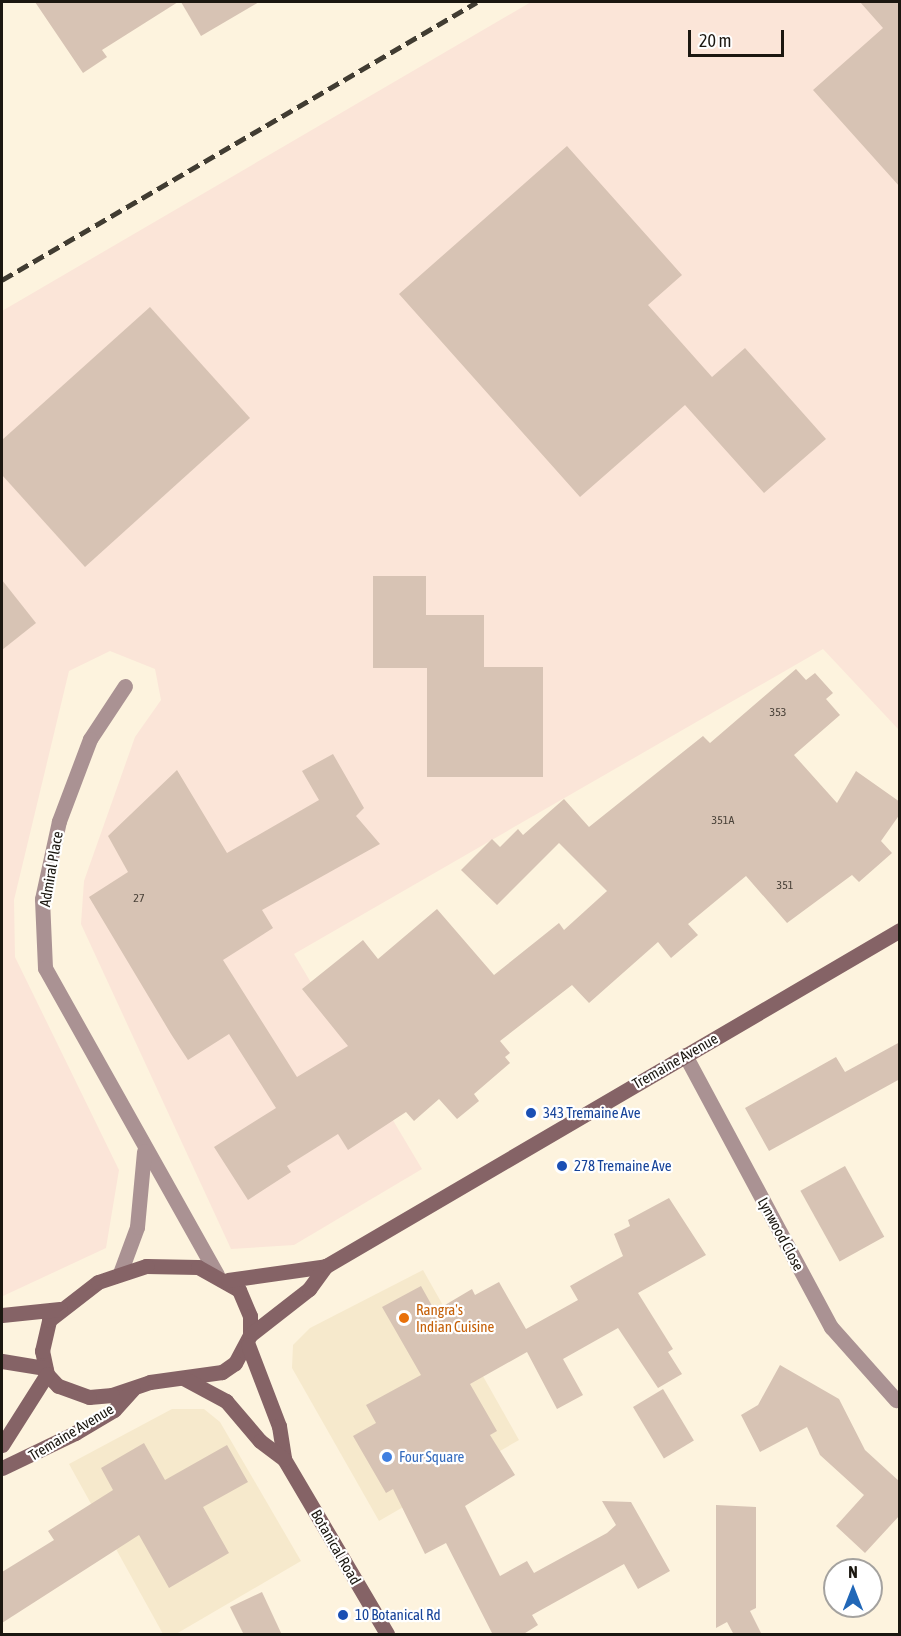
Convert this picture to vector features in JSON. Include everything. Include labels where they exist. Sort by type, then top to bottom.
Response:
[{"type":"main road","name":"Tremaine Avenue","points":[[2,1445],[46,1371],[72,1394],[89,1397],[222,1372],[249,1340],[309,1289],[326,1266],[900,930]]},
{"type":"main road","name":"Tremaine Avenue","points":[[120,1273],[172,1265],[223,1277],[326,1266]]},
{"type":"main road","points":[[2,1361],[46,1371],[42,1335],[60,1309],[120,1273]]},
{"type":"main road","name":"Botanical Road","points":[[223,1277],[246,1302],[249,1340],[279,1426],[284,1459],[387,1635]]},
{"type":"main road","points":[[2,1315],[60,1309]]},
{"type":"main road","name":"Botanical Road","points":[[183,1378],[226,1401],[260,1442],[284,1459]]},
{"type":"main road","name":"Tremaine Avenue","points":[[2,1468],[104,1416],[135,1387]]},
{"type":"street","name":"Admiral Place","points":[[125,686],[90,739],[59,821],[43,910],[45,968],[144,1151],[178,1200],[223,1277]]},
{"type":"street","name":"Lynwood Close","points":[[685,1055],[831,1327],[896,1400]]},
{"type":"street","points":[[120,1273],[137,1227],[144,1151]]},
{"type":"shaded area","points":[[531,2],[899,2],[899,730],[823,649],[294,954],[422,1169],[294,1245],[231,1249],[81,924],[84,881],[135,737],[161,700],[155,669],[110,651],[69,671],[14,900],[15,957],[119,1170],[106,1248],[3,1296],[2,311]]},
{"type":"shaded area","points":[[423,1270],[519,1440],[379,1521],[292,1368],[293,1345],[310,1328]]},
{"type":"shaded area","points":[[172,1409],[204,1409],[220,1422],[301,1561],[176,1634],[163,1634],[69,1464]]},
{"type":"building","points":[[35,2],[178,2],[102,50],[107,57],[83,73]]},
{"type":"building","points":[[181,2],[259,2],[201,36]]},
{"type":"building","points":[[860,2],[900,2],[900,187],[813,90],[883,28]]},
{"type":"building","points":[[567,146],[682,275],[648,305],[712,377],[745,348],[826,439],[764,493],[685,405],[580,497],[399,294]]},
{"type":"building","points":[[150,307],[250,418],[85,567],[2,475],[2,440]]},
{"type":"building","points":[[373,576],[426,576],[426,615],[484,615],[484,667],[543,667],[543,777],[427,777],[427,668],[373,668]]},
{"type":"building","points":[[2,580],[36,623],[2,650]]},
{"type":"building","points":[[796,669],[806,680],[815,673],[833,693],[826,699],[840,715],[794,755],[837,803],[856,771],[900,802],[900,814],[881,841],[892,853],[859,882],[852,875],[787,923],[746,876],[688,924],[698,935],[671,958],[658,942],[589,1003],[572,985],[500,1041],[510,1053],[505,1057],[510,1063],[474,1094],[479,1101],[457,1119],[439,1099],[414,1121],[406,1112],[348,1150],[338,1134],[287,1166],[291,1172],[248,1200],[214,1147],[276,1108],[229,1034],[188,1060],[171,1034],[89,897],[128,872],[108,836],[177,770],[227,853],[319,800],[302,771],[333,754],[364,808],[356,816],[380,844],[262,910],[273,928],[223,960],[297,1077],[348,1046],[302,989],[363,940],[378,959],[437,909],[494,975],[559,923],[564,930],[607,891],[559,843],[497,905],[461,870],[492,839],[500,847],[518,829],[523,835],[564,799],[589,827],[703,736],[710,743]]},
{"type":"building","points":[[900,1042],[900,1079],[769,1151],[745,1108],[836,1057],[845,1072]]},
{"type":"building","points":[[845,1166],[884,1237],[840,1262],[800,1191]]},
{"type":"building","points":[[669,1198],[706,1255],[638,1293],[673,1349],[668,1352],[682,1374],[658,1388],[618,1328],[563,1359],[583,1395],[557,1409],[527,1352],[470,1384],[497,1431],[490,1435],[515,1475],[465,1506],[500,1576],[527,1561],[534,1573],[607,1533],[616,1525],[602,1501],[631,1502],[670,1571],[638,1589],[624,1564],[532,1615],[538,1625],[522,1635],[493,1635],[446,1543],[425,1554],[393,1489],[386,1493],[353,1436],[376,1423],[366,1405],[421,1375],[382,1307],[421,1286],[435,1311],[472,1289],[475,1295],[499,1282],[526,1329],[578,1300],[570,1286],[623,1256],[614,1234],[630,1226],[628,1220]]},
{"type":"building","points":[[780,1365],[839,1399],[865,1450],[900,1482],[900,1515],[865,1553],[836,1526],[864,1495],[820,1455],[807,1427],[760,1452],[741,1415],[758,1405]]},
{"type":"building","points":[[663,1389],[694,1440],[664,1458],[633,1407]]},
{"type":"building","points":[[144,1443],[165,1480],[227,1445],[248,1482],[203,1507],[229,1553],[169,1588],[139,1535],[2,1623],[2,1572],[54,1540],[48,1531],[113,1490],[101,1468]]},
{"type":"building","points":[[716,1505],[756,1507],[756,1608],[750,1611],[762,1635],[734,1635],[727,1622],[716,1628]]},
{"type":"building","points":[[262,1592],[282,1635],[244,1635],[230,1607]]},
{"type":"railway","points":[[2,280],[477,2]]},
{"type":"place","name":"343 Tremaine Ave","points":[[531,1113]]},
{"type":"place","name":"278 Tremaine Ave","points":[[562,1166]]},
{"type":"place","name":"Rangra's Indian Cuisine","points":[[404,1318]]},
{"type":"place","name":"Four Square","points":[[387,1457]]},
{"type":"place","name":"10 Botanical Rd","points":[[343,1615]]}]
